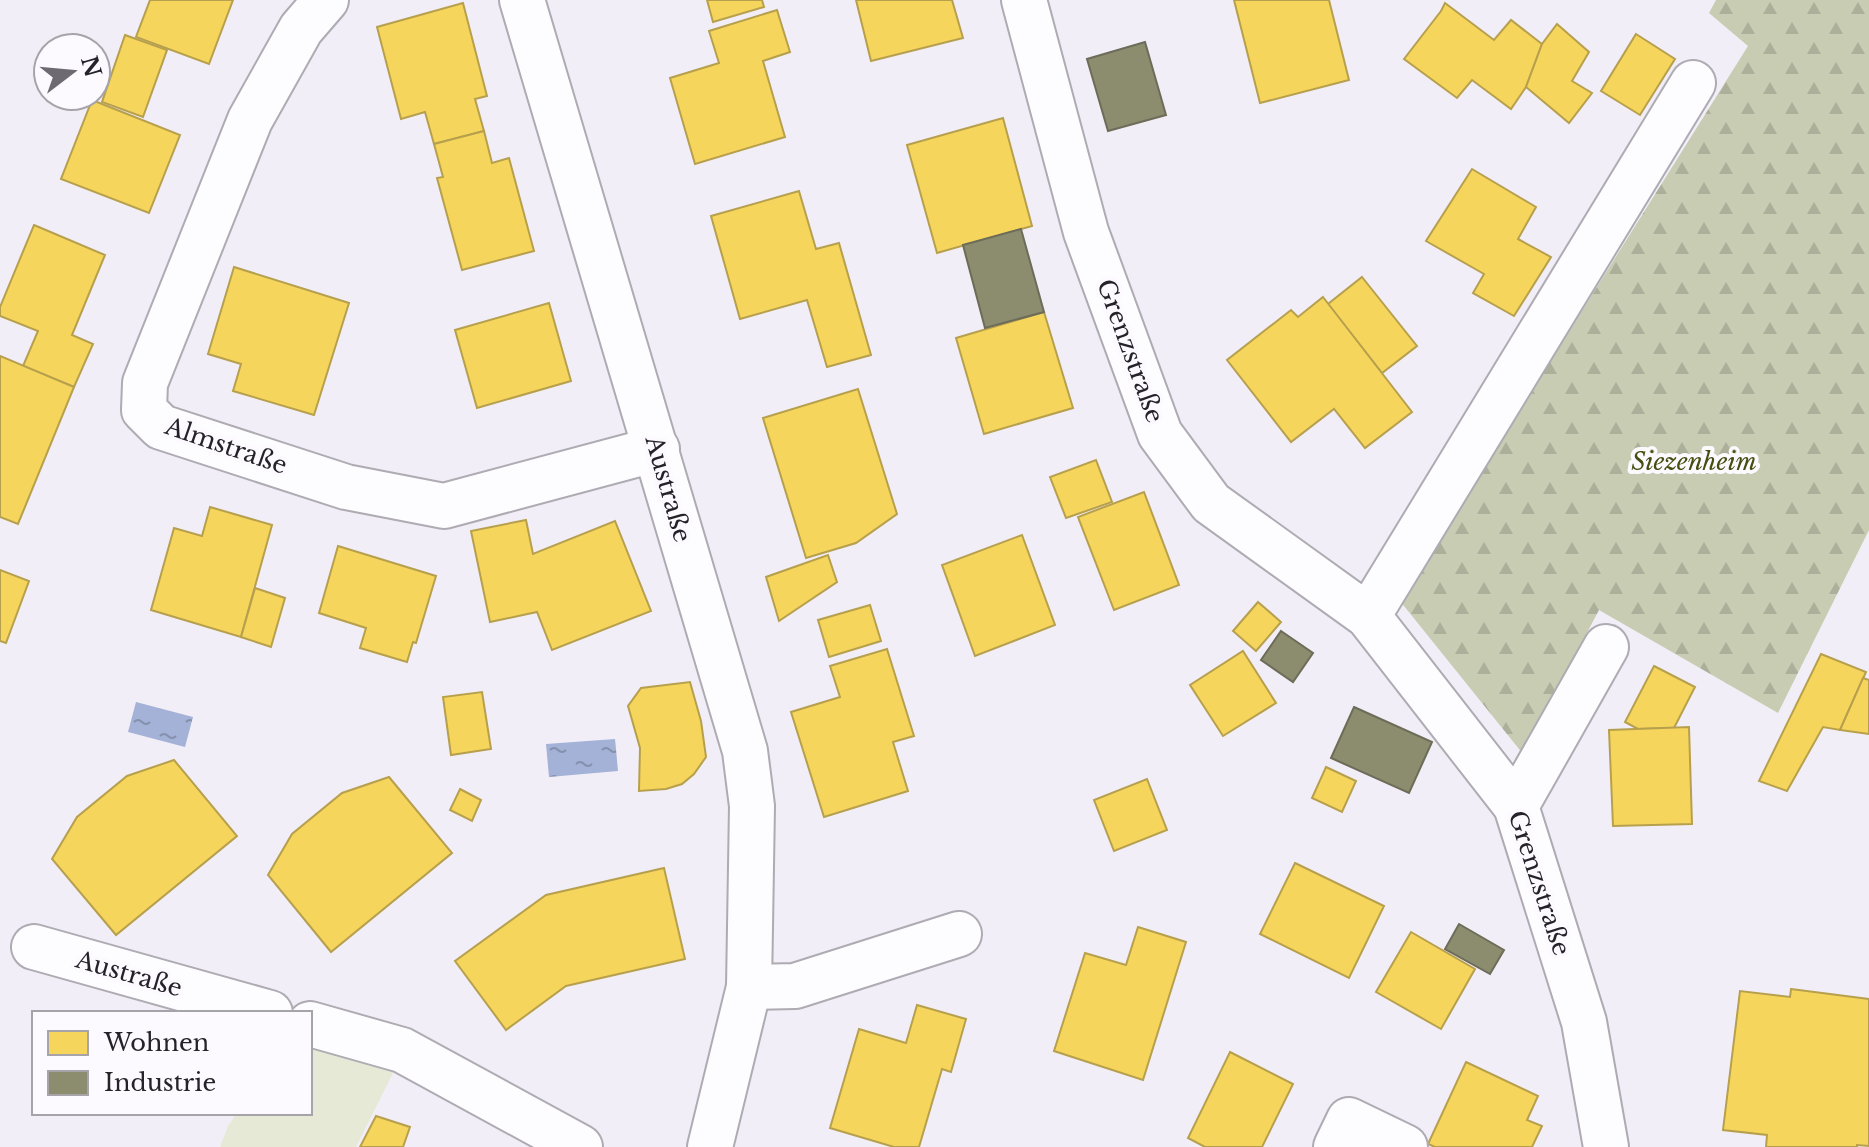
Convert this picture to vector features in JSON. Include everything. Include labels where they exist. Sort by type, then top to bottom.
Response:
[{"type":"street","name":"Almstraße","points":[[326,0],[301,29],[250,120],[145,383],[144,410],[161,427],[346,487],[444,506],[657,449]]},
{"type":"street","name":"Austraße","points":[[522,0],[745,751],[752,806],[749,987],[710,1147]]},
{"type":"street","name":"Grenzstraße","points":[[1024,0],[1086,232],[1160,434],[1211,503],[1368,616],[1516,806],[1584,1022],[1606,1147]]},
{"type":"street","points":[[1368,616],[1693,83]]},
{"type":"street","points":[[1516,806],[1606,647]]},
{"type":"street","points":[[749,987],[795,986],[959,934]]},
{"type":"street","name":"Austraße","points":[[34,947],[263,1011]]},
{"type":"street","points":[[312,1025],[402,1050],[580,1147]]},
{"type":"street","points":[[1336,1147],[1349,1120],[1405,1147]]},
{"type":"green space","name":"Siezenheim","points":[[1716,0],[1869,0],[1869,530],[1778,713],[1599,610],[1523,754],[1400,601],[1748,46],[1709,13]]},
{"type":"green space","points":[[312,1043],[394,1071],[356,1147],[220,1147],[236,1115],[312,1115]]},
{"type":"water","points":[[136,702],[193,717],[185,747],[128,732]]},
{"type":"water","points":[[615,739],[618,771],[549,777],[546,744]]},
{"type":"building: Wohnen","points":[[150,0],[233,0],[209,64],[136,37]]},
{"type":"building: Wohnen","points":[[707,0],[762,0],[764,7],[713,22]]},
{"type":"building: Wohnen","points":[[856,0],[952,0],[963,38],[871,61]]},
{"type":"building: Wohnen","points":[[1234,0],[1329,0],[1349,80],[1260,103]]},
{"type":"building: Wohnen","points":[[463,3],[487,96],[475,99],[484,131],[434,144],[425,112],[401,119],[377,27]]},
{"type":"building: Wohnen","points":[[1445,3],[1494,40],[1511,20],[1542,44],[1526,87],[1511,109],[1472,80],[1457,98],[1404,59]]},
{"type":"building: Wohnen","points":[[777,10],[790,52],[763,61],[785,137],[695,164],[670,78],[719,63],[709,31]]},
{"type":"building: Wohnen","points":[[1557,24],[1589,52],[1572,81],[1592,93],[1569,123],[1526,87],[1542,44]]},
{"type":"building: Wohnen","points":[[1636,34],[1675,59],[1640,115],[1601,91]]},
{"type":"building: Wohnen","points":[[125,35],[167,50],[143,117],[112,106],[112,73]]},
{"type":"building: Wohnen","points":[[112,108],[180,135],[149,213],[61,179],[87,112],[112,112]]},
{"type":"building: Wohnen","points":[[1003,118],[1032,226],[937,253],[907,145]]},
{"type":"building: Wohnen","points":[[484,131],[492,163],[509,158],[534,251],[462,270],[437,178],[443,177],[434,144]]},
{"type":"building: Wohnen","points":[[1472,169],[1536,207],[1518,239],[1551,257],[1514,316],[1473,293],[1484,274],[1426,241]]},
{"type":"building: Wohnen","points":[[799,191],[816,249],[839,243],[871,355],[827,367],[807,300],[740,319],[711,216]]},
{"type":"building: Wohnen","points":[[34,225],[105,255],[72,335],[93,344],[74,387],[23,366],[38,331],[0,316],[0,307]]},
{"type":"building: Wohnen","points":[[234,267],[349,303],[314,415],[233,391],[241,364],[208,354]]},
{"type":"building: Wohnen","points":[[1362,277],[1417,346],[1382,373],[1328,304]]},
{"type":"building: Wohnen","points":[[1323,297],[1412,412],[1365,448],[1334,409],[1291,442],[1227,360],[1291,310],[1298,317]]},
{"type":"building: Wohnen","points":[[549,303],[571,381],[477,408],[455,330]]},
{"type":"building: Wohnen","points":[[1044,312],[1073,408],[984,434],[956,338]]},
{"type":"building: Wohnen","points":[[0,356],[74,387],[18,524],[0,517]]},
{"type":"building: Wohnen","points":[[858,389],[897,514],[856,543],[806,558],[763,418]]},
{"type":"building: Wohnen","points":[[1096,460],[1112,502],[1066,518],[1050,477]]},
{"type":"building: Wohnen","points":[[1144,492],[1179,585],[1114,610],[1078,517]]},
{"type":"building: Wohnen","points":[[210,507],[272,525],[241,637],[151,610],[174,528],[202,536]]},
{"type":"building: Wohnen","points":[[526,520],[533,554],[615,521],[651,611],[552,650],[537,612],[490,622],[471,531]]},
{"type":"building: Wohnen","points":[[1022,535],[1055,625],[975,656],[942,565]]},
{"type":"building: Wohnen","points":[[338,546],[436,576],[416,643],[413,642],[407,662],[360,648],[366,628],[319,613]]},
{"type":"building: Wohnen","points":[[828,555],[837,582],[779,621],[766,577]]},
{"type":"building: Wohnen","points":[[0,570],[29,581],[6,643],[0,641]]},
{"type":"building: Wohnen","points":[[255,588],[285,598],[271,647],[241,637]]},
{"type":"building: Wohnen","points":[[1258,602],[1281,622],[1256,651],[1233,631]]},
{"type":"building: Wohnen","points":[[870,605],[881,641],[829,657],[818,620]]},
{"type":"building: Wohnen","points":[[887,649],[914,736],[893,742],[908,791],[824,817],[791,712],[840,697],[830,666]]},
{"type":"building: Wohnen","points":[[1243,651],[1276,703],[1223,736],[1190,685]]},
{"type":"building: Wohnen","points":[[1821,654],[1866,672],[1840,730],[1823,727],[1787,791],[1759,781]]},
{"type":"building: Wohnen","points":[[1654,666],[1695,687],[1674,728],[1638,729],[1625,722]]},
{"type":"building: Wohnen","points":[[1863,678],[1869,680],[1869,734],[1840,730]]},
{"type":"building: Wohnen","points":[[690,682],[701,721],[706,757],[682,784],[639,791],[640,748],[628,706],[641,688]]},
{"type":"building: Wohnen","points":[[482,692],[491,749],[451,755],[443,697]]},
{"type":"building: Wohnen","points":[[1689,727],[1692,824],[1613,826],[1609,730]]},
{"type":"building: Wohnen","points":[[174,760],[237,836],[116,935],[52,859],[77,817],[127,776]]},
{"type":"building: Wohnen","points":[[1326,767],[1356,781],[1342,812],[1312,798]]},
{"type":"building: Wohnen","points":[[389,777],[452,853],[331,952],[268,875],[292,834],[342,793]]},
{"type":"building: Wohnen","points":[[1147,779],[1167,830],[1114,851],[1094,800]]},
{"type":"building: Wohnen","points":[[460,789],[481,800],[472,821],[450,810]]},
{"type":"building: Wohnen","points":[[1295,863],[1384,906],[1349,978],[1260,934]]},
{"type":"building: Wohnen","points":[[664,868],[685,959],[566,986],[506,1030],[455,961],[546,895]]},
{"type":"building: Wohnen","points":[[1138,927],[1186,942],[1143,1080],[1054,1051],[1085,953],[1126,965]]},
{"type":"building: Wohnen","points":[[1411,932],[1475,969],[1441,1029],[1376,992]]},
{"type":"building: Wohnen","points":[[1791,989],[1869,999],[1869,1146],[1766,1147],[1767,1135],[1723,1130],[1740,991],[1790,997]]},
{"type":"building: Wohnen","points":[[917,1005],[966,1019],[951,1072],[942,1069],[919,1147],[894,1147],[830,1128],[859,1029],[906,1043]]},
{"type":"building: Wohnen","points":[[1230,1052],[1293,1084],[1262,1147],[1205,1147],[1188,1138]]},
{"type":"building: Wohnen","points":[[1466,1062],[1538,1096],[1527,1120],[1542,1126],[1532,1147],[1435,1147],[1428,1144]]},
{"type":"building: Wohnen","points":[[376,1116],[410,1127],[403,1147],[360,1147]]},
{"type":"building: Industrie","points":[[1145,42],[1166,115],[1108,131],[1087,59]]},
{"type":"building: Industrie","points":[[1021,229],[1044,312],[985,328],[963,245]]},
{"type":"building: Industrie","points":[[1281,631],[1313,653],[1293,682],[1261,660]]},
{"type":"building: Industrie","points":[[1354,707],[1432,742],[1409,793],[1331,758]]},
{"type":"building: Industrie","points":[[1459,924],[1504,950],[1490,974],[1445,949]]}]
